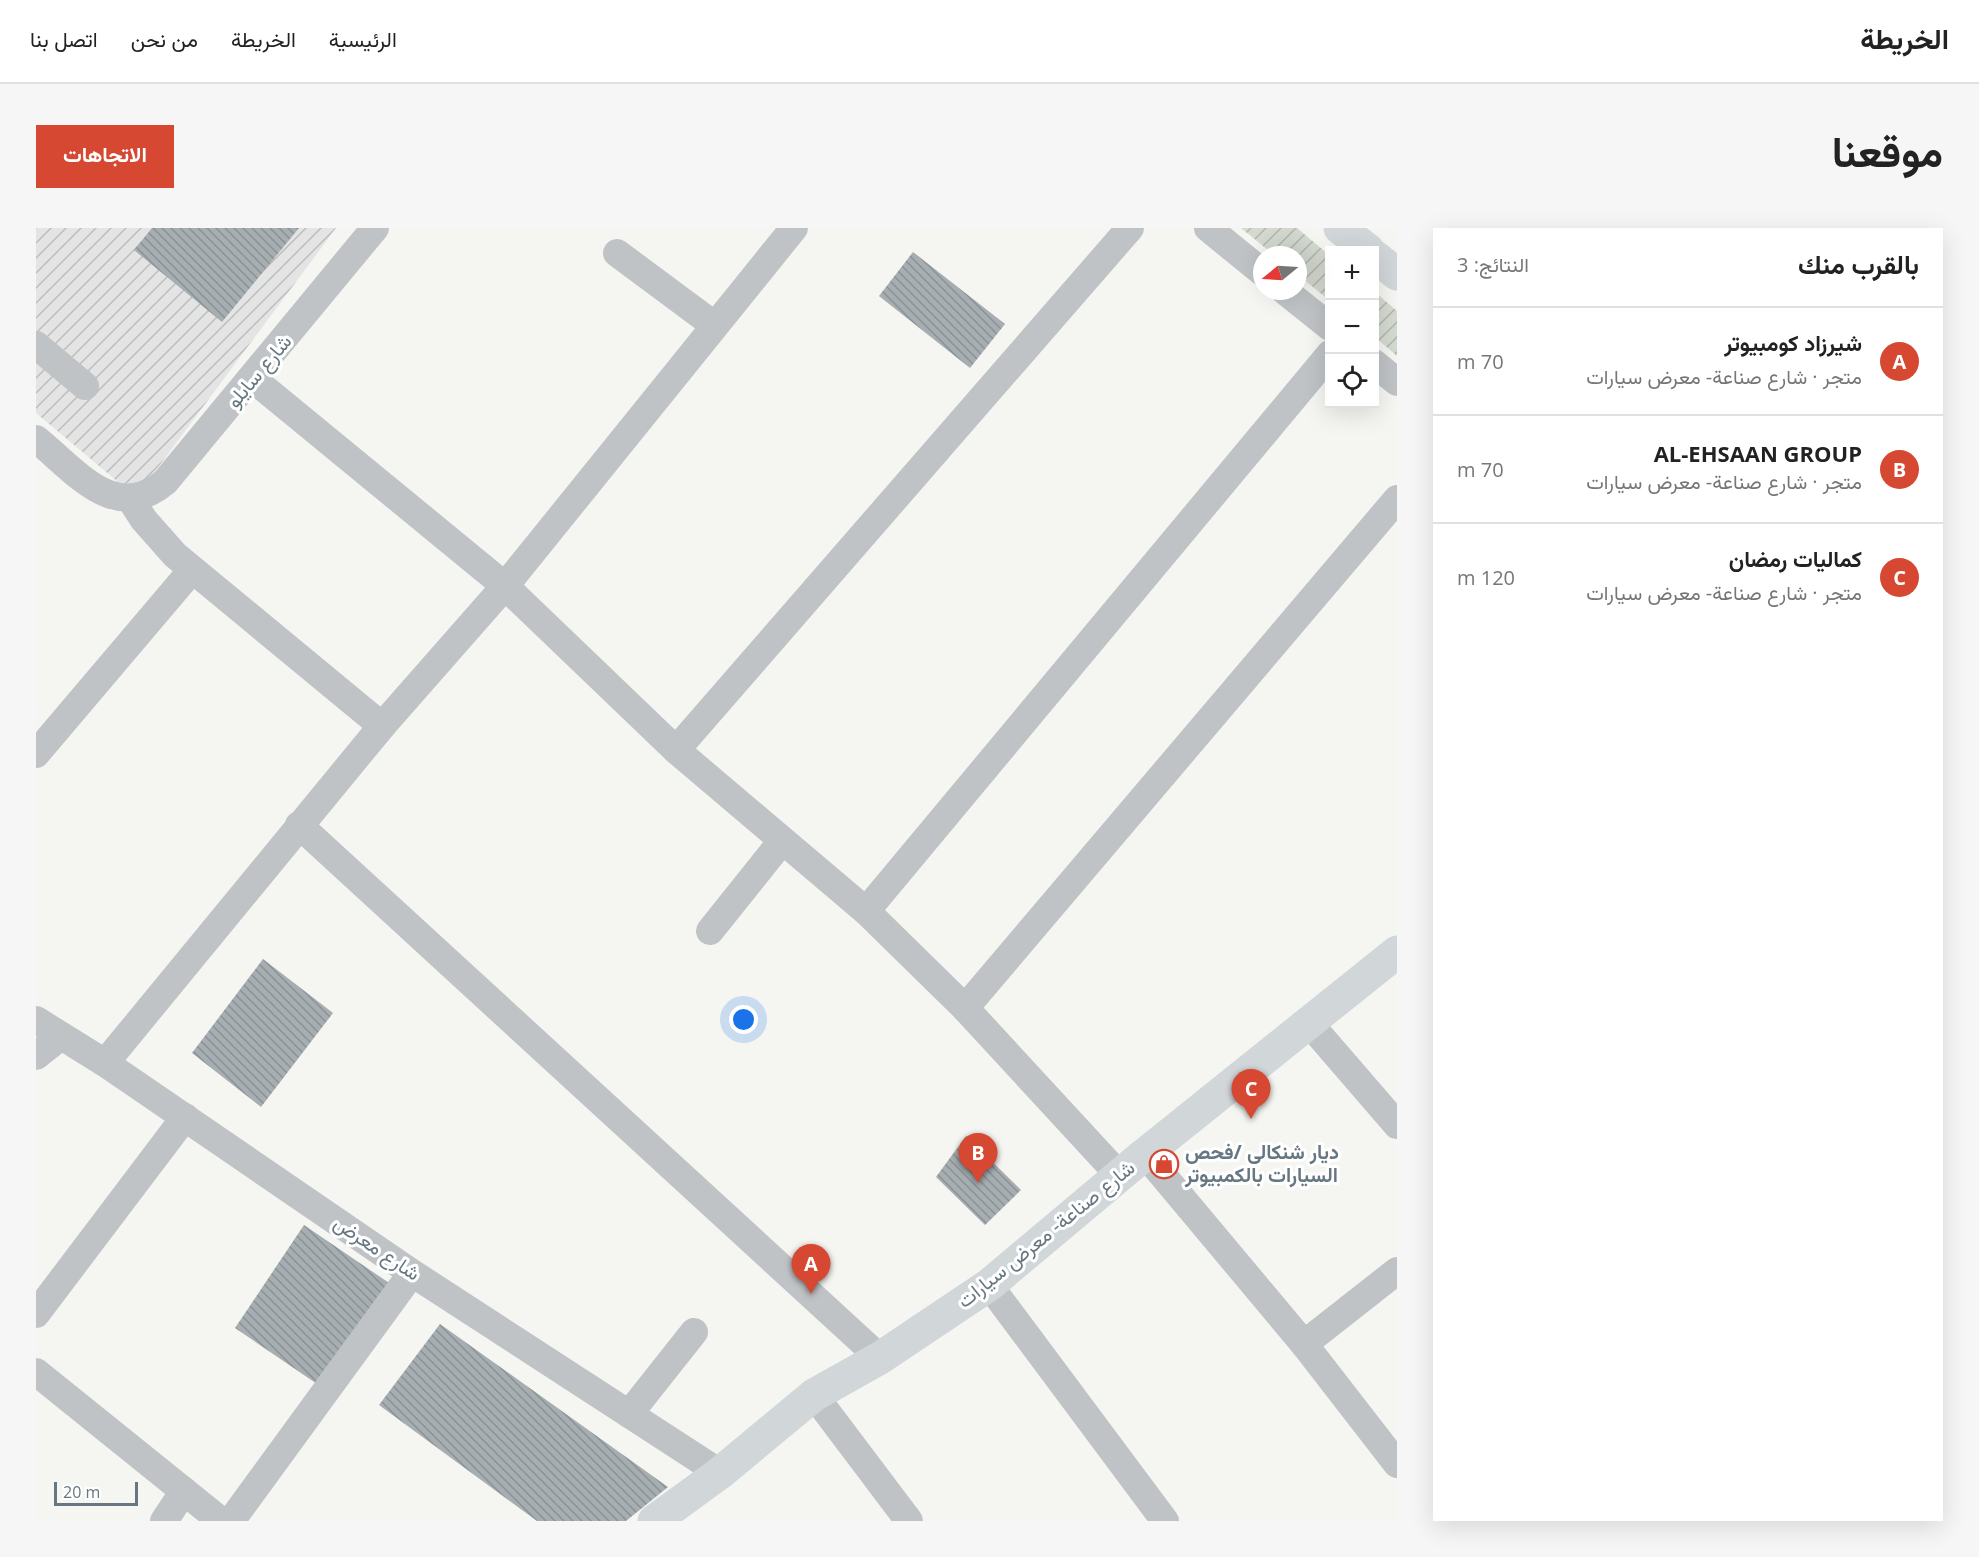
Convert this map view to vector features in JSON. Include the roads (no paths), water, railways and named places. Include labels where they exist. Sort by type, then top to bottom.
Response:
[{"type":"main road","points":[[1340,228],[1363,246]]},
{"type":"main road","points":[[1379,260],[1397,274]]},
{"type":"main road","name":"شارع صناعة- معرض سيارات","points":[[660,1519],[720,1473],[814,1395],[880,1358],[989,1285],[1145,1154],[1397,952]]},
{"type":"street","name":"شارع سايلو","points":[[131,500],[150,494],[165,482],[253,379],[375,228]]},
{"type":"street","points":[[105,1063],[382,726],[505,586],[794,228]]},
{"type":"street","points":[[676,750],[1130,228]]},
{"type":"street","points":[[1208,228],[1253,265]]},
{"type":"street","points":[[617,253],[714,325]]},
{"type":"street","points":[[1296,300],[1325,324]]},
{"type":"street","points":[[36,345],[85,386]]},
{"type":"street","points":[[866,911],[1325,359]]},
{"type":"street","points":[[1379,367],[1397,382]]},
{"type":"street","points":[[253,379],[505,586],[676,750],[866,911],[965,1008],[1120,1176]]},
{"type":"street","points":[[36,439],[97,488],[113,498],[131,500],[159,538],[192,570],[382,726]]},
{"type":"street","points":[[965,1008],[1397,499]]},
{"type":"street","points":[[36,754],[192,570]]},
{"type":"street","points":[[299,825],[880,1358]]},
{"type":"street","points":[[710,932],[782,841]]},
{"type":"street","name":"شارع معرض","points":[[36,1020],[105,1063],[412,1272],[720,1473]]},
{"type":"street","points":[[1309,1023],[1397,1125]]},
{"type":"street","points":[[36,1056],[61,1036]]},
{"type":"street","points":[[36,1314],[185,1117]]},
{"type":"street","points":[[1145,1154],[1304,1344],[1397,1464]]},
{"type":"street","points":[[1304,1344],[1397,1271]]},
{"type":"street","points":[[231,1521],[412,1272]]},
{"type":"street","points":[[989,1285],[1166,1521]]},
{"type":"street","points":[[629,1414],[694,1332]]},
{"type":"street","points":[[40,1382],[220,1521]]},
{"type":"street","points":[[814,1395],[909,1521]]},
{"type":"street","points":[[164,1521],[184,1491]]},
{"type":"place","name":"كماليات رمضان","points":[[1251,1119]]},
{"type":"place","name":"ديار شنكالي /فحص السيارات بالكمبيوتر","points":[[1164,1164]]},
{"type":"place","name":"AL-EHSAAN GROUP","points":[[978,1183]]},
{"type":"place","name":"شيرزاد كومبيوتر","points":[[811,1294]]}]
